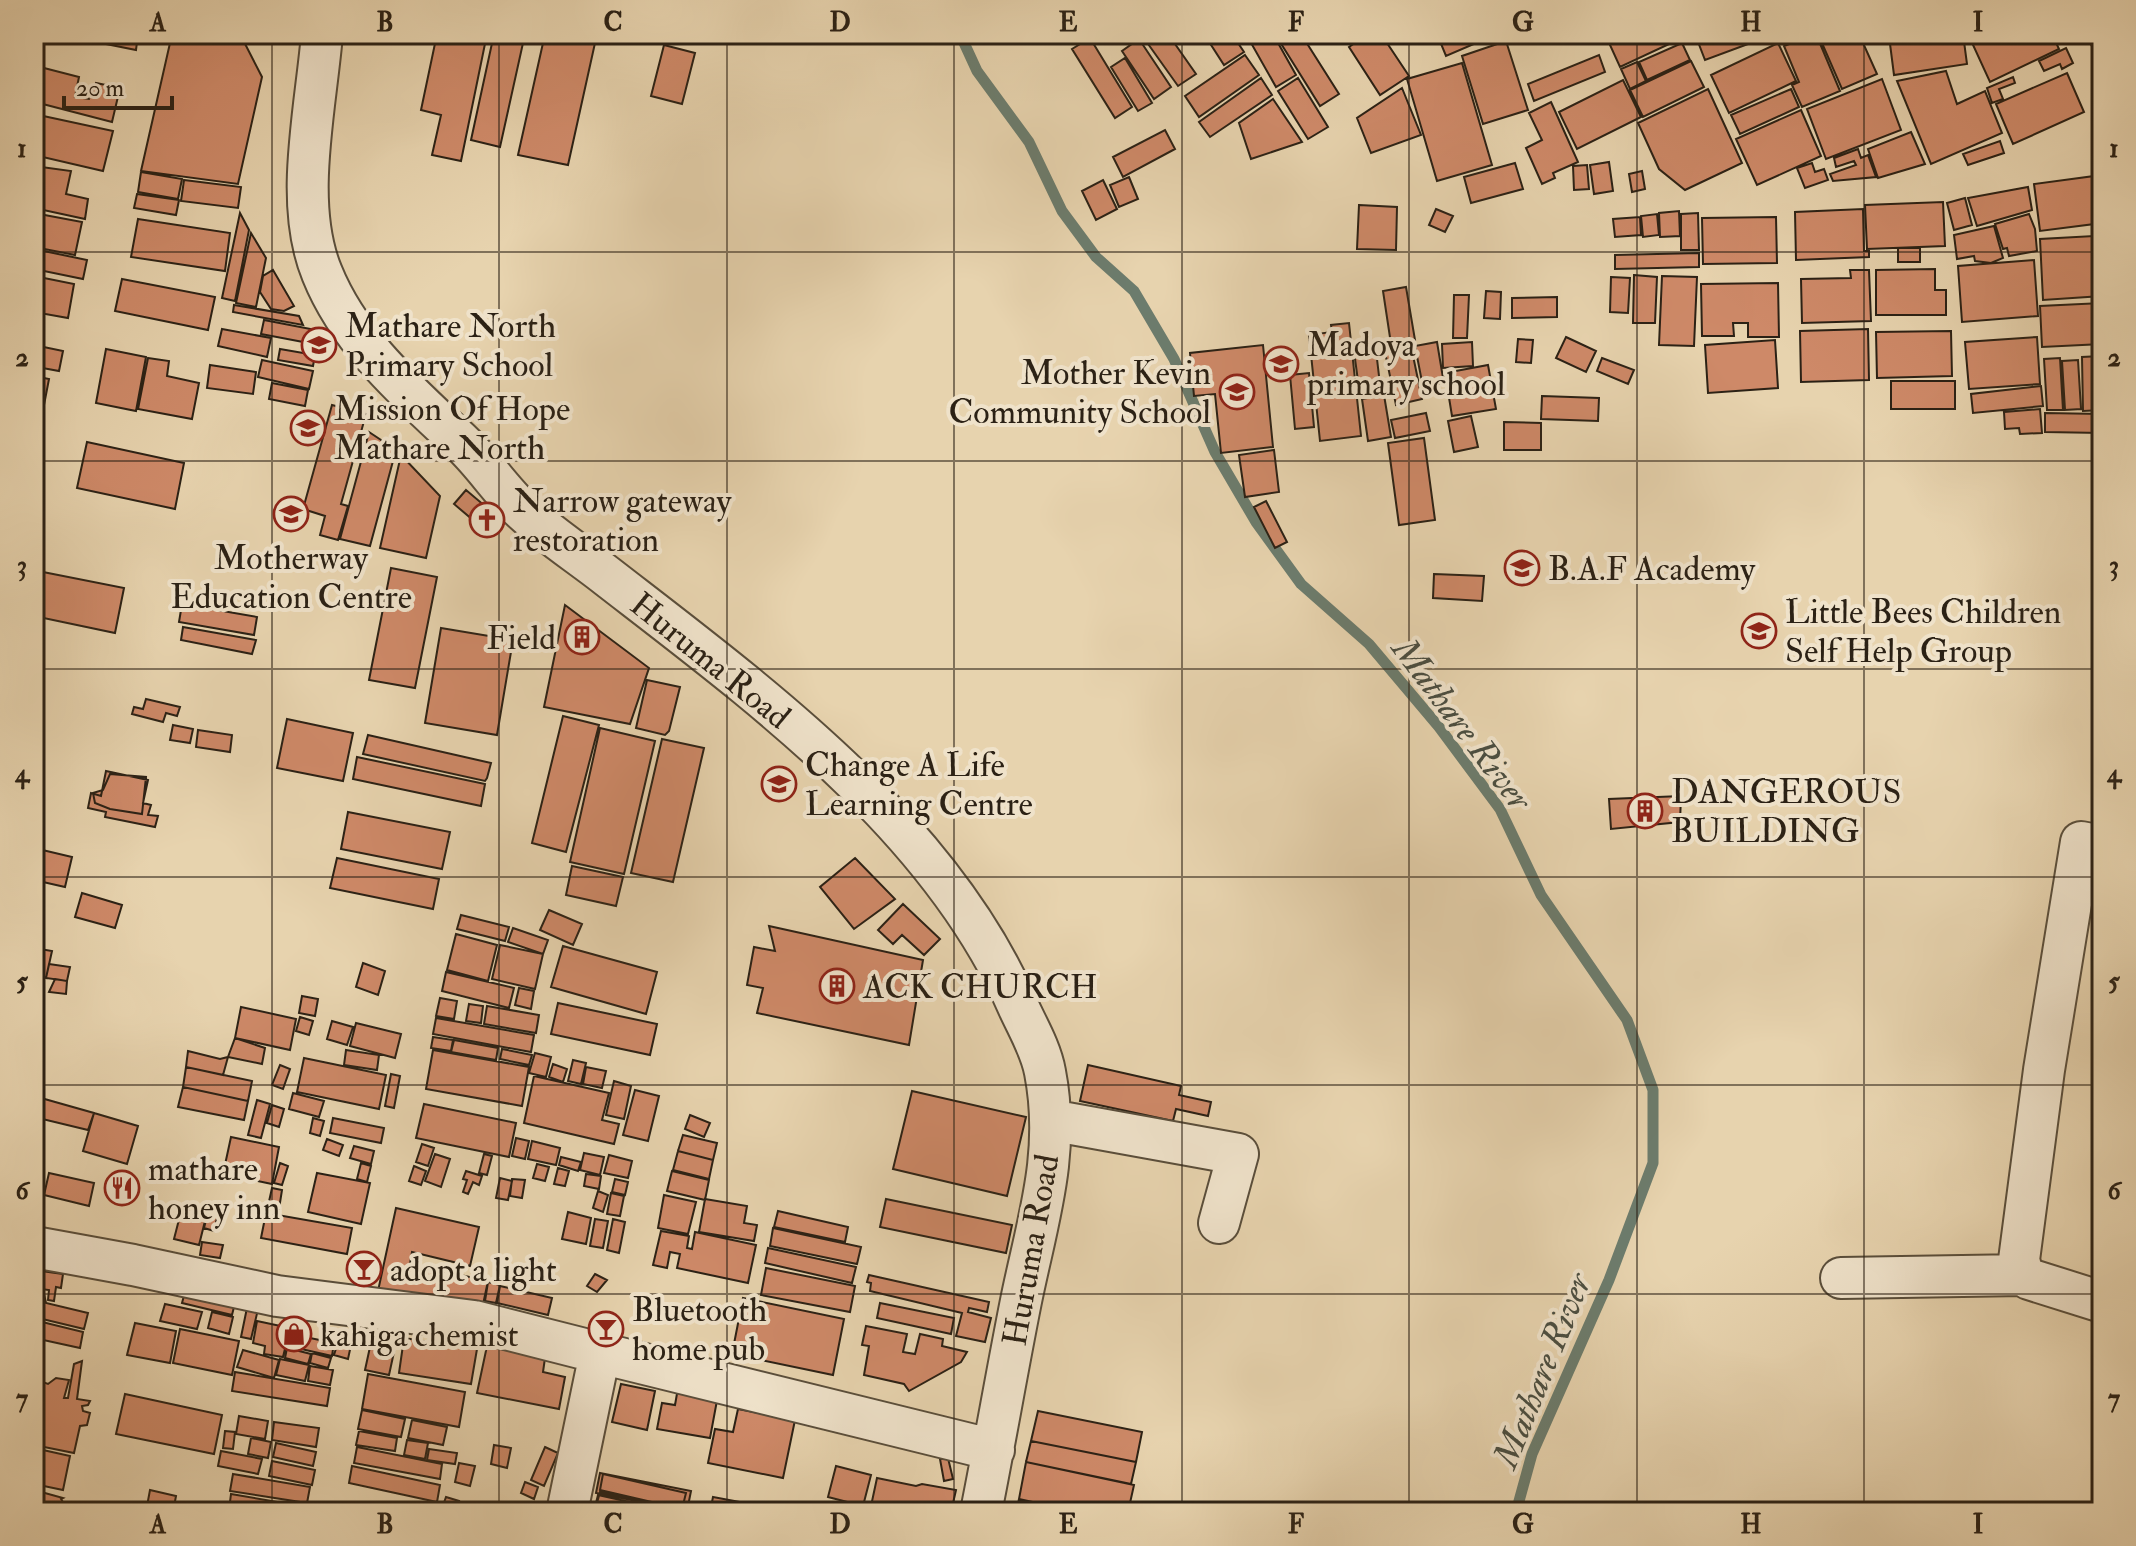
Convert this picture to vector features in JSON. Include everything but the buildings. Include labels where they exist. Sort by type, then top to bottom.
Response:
[{"type":"street","name":"Huruma Road","points":[[322,34],[308,161],[308,217],[321,272],[357,335],[401,385],[476,457],[520,508],[828,754],[920,852],[950,890],[999,963],[1045,1067],[1050,1120],[1049,1173],[981,1512]]},
{"type":"street","points":[[2023,1275],[2019,1260],[2044,1070],[2081,842],[2102,846]]},
{"type":"street","points":[[1050,1120],[1238,1154],[1219,1223]]},
{"type":"street","points":[[34,1247],[277,1296],[474,1321],[994,1450]]},
{"type":"street","points":[[1841,1278],[2023,1275],[2102,1302]]},
{"type":"street","points":[[567,1512],[600,1353]]},
{"type":"waterway","name":"Mathare River","points":[[960,34],[977,71],[1029,142],[1062,211],[1096,257],[1134,291],[1174,359],[1215,452],[1256,522],[1301,584],[1369,644],[1439,727],[1500,809],[1541,895],[1627,1020],[1653,1090],[1653,1163],[1609,1280],[1532,1454],[1516,1512]]},
{"type":"place","name":"Mathare North Primary School","points":[[319,345]]},
{"type":"place","name":"Madoya primary school","points":[[1281,364]]},
{"type":"place","name":"Mother Kevin Community School","points":[[1237,392]]},
{"type":"place","name":"Mission Of Hope Mathare North","points":[[308,428]]},
{"type":"place","name":"Motherway Education Centre","points":[[291,514]]},
{"type":"place","name":"Narrow gateway restoration","points":[[487,520]]},
{"type":"place","name":"B.A.F Academy","points":[[1522,568]]},
{"type":"place","name":"Little Bees Children Self Help Group","points":[[1759,631]]},
{"type":"place","name":"Field","points":[[582,637]]},
{"type":"place","name":"Change A Life Learning Centre","points":[[779,784]]},
{"type":"place","name":"DANGEROUS BUILDING","points":[[1645,811]]},
{"type":"place","name":"ACK CHURCH","points":[[837,986]]},
{"type":"place","name":"mathare honey inn","points":[[122,1188]]},
{"type":"place","name":"adopt a light","points":[[364,1269]]},
{"type":"place","name":"Bluetooth home pub","points":[[606,1329]]},
{"type":"place","name":"kahiga chemist","points":[[294,1334]]}]
